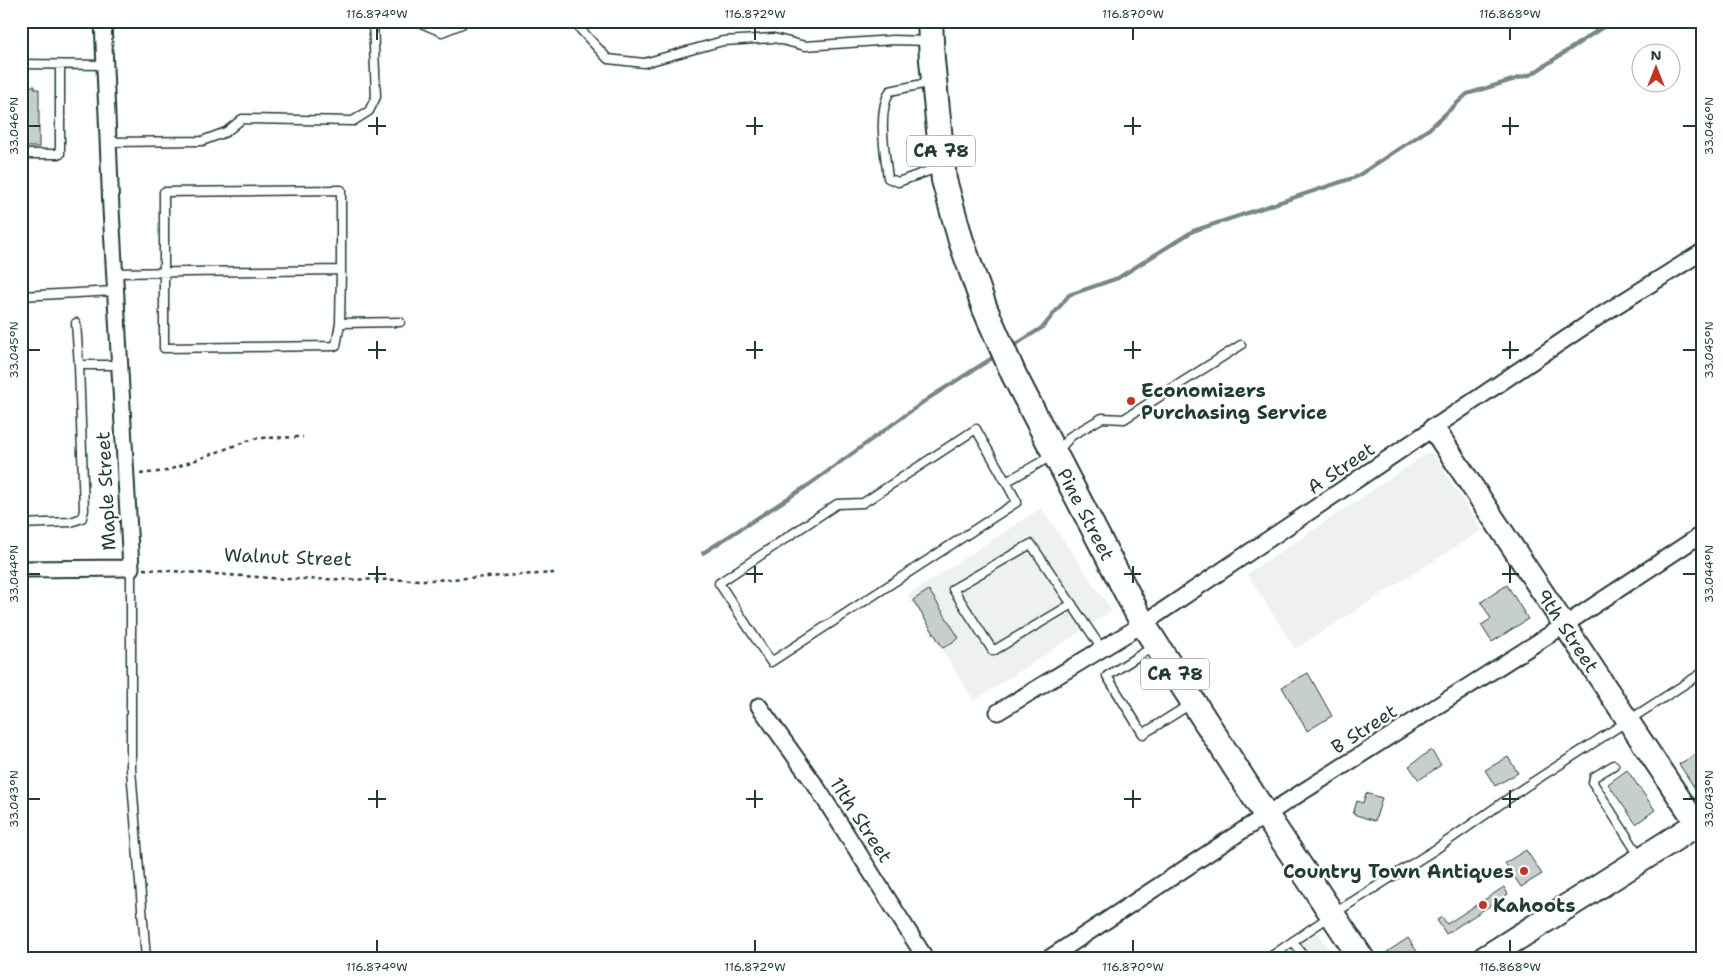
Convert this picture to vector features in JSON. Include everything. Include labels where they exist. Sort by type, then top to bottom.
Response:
[{"type":"main road","name":"Pine Street","points":[[931,31],[944,180],[961,241],[985,309],[1014,375],[1156,645],[1362,959]]},
{"type":"main road","points":[[1484,959],[1641,858],[1700,826]]},
{"type":"street","name":"Maple Street","points":[[104,21],[114,273],[131,568]]},
{"type":"street","name":"A Street","points":[[998,712],[1144,624],[1598,316],[1702,252]]},
{"type":"street","name":"9th Street","points":[[1434,429],[1563,626],[1700,826]]},
{"type":"street","name":"B Street","points":[[1048,959],[1266,815],[1563,626],[1702,534]]},
{"type":"street","points":[[21,568],[131,568]]},
{"type":"street","name":"11th Street","points":[[759,706],[816,786],[926,959]]},
{"type":"lane","points":[[108,142],[202,141],[226,132],[242,119],[353,121],[369,112],[376,97],[374,21]]},
{"type":"lane","points":[[416,21],[442,32],[462,24],[463,21]]},
{"type":"lane","points":[[578,21],[580,29],[608,59],[644,64],[723,41],[774,38],[805,46],[893,40],[931,31]]},
{"type":"lane","points":[[21,64],[105,65]]},
{"type":"lane","points":[[21,154],[60,154],[60,65]]},
{"type":"lane","points":[[934,81],[890,91],[884,99],[883,134],[888,178],[898,182],[943,166]]},
{"type":"lane","points":[[340,190],[342,270],[340,323],[336,346],[164,348],[164,192],[340,190]]},
{"type":"lane","points":[[114,273],[342,270]]},
{"type":"lane","points":[[21,296],[115,291]]},
{"type":"lane","points":[[340,323],[400,322]]},
{"type":"lane","points":[[21,524],[71,522],[82,518],[84,510],[76,323]]},
{"type":"lane","points":[[1006,482],[1055,454],[1071,436],[1102,418],[1124,419],[1241,345]]},
{"type":"lane","points":[[79,365],[119,364]]},
{"type":"lane","points":[[976,429],[1006,482],[1018,502],[771,662],[719,583],[837,504],[864,503],[976,429]]},
{"type":"lane","points":[[1072,604],[993,651],[953,589],[1032,544],[1072,604],[1102,649]]},
{"type":"lane","name":"Maple Street","points":[[131,568],[131,769],[146,959]]},
{"type":"lane","points":[[1156,645],[1107,676],[1143,734],[1194,702]]},
{"type":"lane","points":[[1267,959],[1333,914],[1436,849],[1525,787],[1702,673]]},
{"type":"lane","points":[[1614,765],[1594,777],[1593,783],[1641,858]]},
{"type":"lane","points":[[1294,941],[1306,959]]},
{"type":"path","points":[[126,474],[166,471],[247,440],[303,437]]},
{"type":"path","name":"Walnut Street","points":[[131,568],[285,578],[414,580],[554,573]]},
{"type":"shaded area","points":[[1431,451],[1482,530],[1295,649],[1247,574]]},
{"type":"shaded area","points":[[1041,508],[1112,611],[974,701],[908,595]]},
{"type":"shaded area","points":[[1318,932],[1336,959],[1277,959]]},
{"type":"building","points":[[21,86],[35,86],[35,89],[39,89],[39,147],[21,147]]},
{"type":"building","points":[[1507,585],[1528,619],[1492,642],[1481,625],[1491,619],[1481,602]]},
{"type":"building","points":[[929,590],[959,638],[943,648],[913,600]]},
{"type":"building","points":[[1308,673],[1332,716],[1307,731],[1282,687]]},
{"type":"building","points":[[1431,750],[1441,765],[1419,780],[1409,766]]},
{"type":"building","points":[[1702,751],[1702,786],[1696,790],[1679,764]]},
{"type":"building","points":[[1508,757],[1518,773],[1495,786],[1485,770]]},
{"type":"building","points":[[1627,770],[1655,810],[1636,824],[1608,784]]},
{"type":"building","points":[[1366,793],[1382,798],[1375,821],[1353,814],[1357,801],[1363,803]]},
{"type":"building","points":[[1526,850],[1542,874],[1521,887],[1505,863]]},
{"type":"building","name":"Kahoots","points":[[1504,887],[1508,894],[1446,934],[1437,920],[1442,917],[1447,924]]},
{"type":"building","points":[[1408,938],[1422,959],[1391,959],[1387,952]]},
{"type":"waterway","points":[[1010,348],[1043,327],[1069,295],[1118,278],[1193,231],[1356,177],[1429,129],[1467,94],[1532,74],[1612,21]]},
{"type":"waterway","points":[[703,553],[810,484],[929,398],[997,355]]},
{"type":"place","name":"Economizers Purchasing Service","points":[[1131,401]]},
{"type":"place","name":"Country Town Antiques","points":[[1524,871]]},
{"type":"place","name":"Kahoots","points":[[1483,905]]}]
